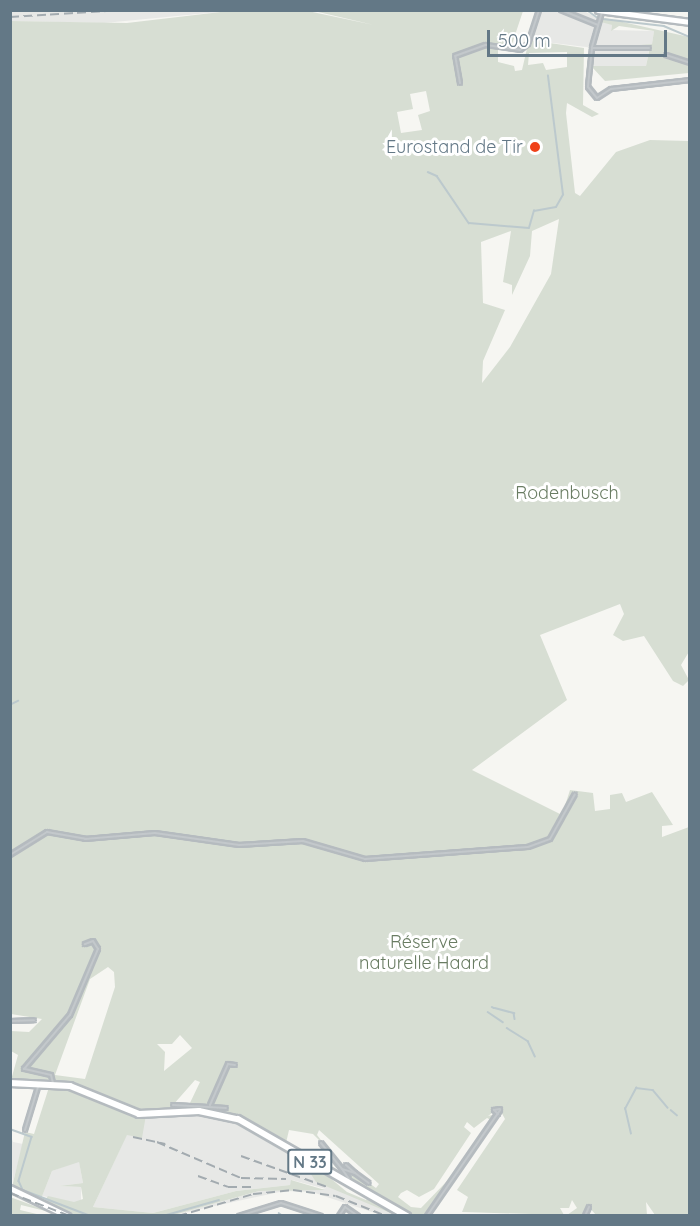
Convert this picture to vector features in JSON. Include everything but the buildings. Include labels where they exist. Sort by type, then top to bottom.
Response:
[{"type":"main road","points":[[600,11],[690,22]]},
{"type":"main road","name":"N 33","points":[[10,1083],[53,1083],[139,1114],[216,1110],[252,1125],[300,1158],[349,1179],[406,1215]]},
{"type":"main road","points":[[10,1188],[68,1215]]},
{"type":"street","points":[[463,83],[455,56],[486,45],[519,50],[528,44],[539,10]]},
{"type":"street","points":[[561,10],[599,26]]},
{"type":"street","points":[[600,11],[599,26],[592,48],[588,87],[597,98],[611,89],[690,80]]},
{"type":"street","points":[[592,48],[649,48]]},
{"type":"street","points":[[666,55],[689,63]]},
{"type":"street","points":[[10,855],[46,832],[77,839],[154,833],[239,845],[303,841],[365,859],[528,846],[550,839],[575,794]]},
{"type":"street","points":[[53,1083],[51,1075],[24,1069],[67,1021],[98,948],[93,941],[86,944]]},
{"type":"street","points":[[10,1021],[34,1020]]},
{"type":"street","points":[[210,1105],[228,1064],[235,1065]]},
{"type":"street","points":[[26,1126],[39,1083]]},
{"type":"street","points":[[173,1105],[210,1105],[216,1110],[226,1108]]},
{"type":"street","points":[[427,1215],[498,1114],[494,1110],[500,1110]]},
{"type":"street","points":[[290,1142],[300,1158]]},
{"type":"street","points":[[321,1143],[349,1179]]},
{"type":"street","points":[[346,1165],[369,1184]]},
{"type":"street","points":[[342,1169],[355,1173]]},
{"type":"street","points":[[239,1215],[281,1203],[321,1215]]},
{"type":"street","points":[[339,1215],[345,1207],[358,1215]]},
{"type":"street","points":[[585,1215],[589,1207]]},
{"type":"street","points":[[310,1215],[312,1211]]},
{"type":"shaded area","points":[[10,11],[229,11],[104,23],[11,21]]},
{"type":"shaded area","points":[[537,11],[584,11],[612,25],[611,30],[654,31],[652,44],[641,46],[650,46],[646,66],[607,69],[591,65],[594,48],[529,40]]},
{"type":"shaded area","points":[[215,1113],[258,1129],[318,1177],[317,1182],[400,1215],[381,1215],[312,1192],[284,1191],[174,1215],[259,1191],[326,1189],[292,1180],[290,1185],[236,1191],[153,1213],[93,1207],[127,1134],[146,1115]]},
{"type":"shaded area","points":[[10,1133],[13,1142],[23,1144],[13,1182]]},
{"type":"shaded area","points":[[79,1161],[83,1183],[59,1186],[81,1187],[81,1204],[42,1196],[52,1171]]},
{"type":"green space","points":[[303,10],[374,25],[314,11],[523,11],[512,44],[520,50],[498,50],[498,62],[514,66],[515,71],[522,70],[529,40],[584,48],[583,105],[599,114],[592,117],[567,103],[566,113],[575,193],[580,196],[616,152],[650,140],[689,141],[690,650],[681,665],[689,680],[683,686],[673,681],[644,636],[623,641],[613,635],[624,614],[620,604],[540,635],[567,700],[472,770],[562,815],[570,790],[593,793],[595,811],[610,809],[610,795],[622,793],[626,802],[652,792],[673,825],[662,826],[662,837],[689,827],[689,1215],[655,1215],[646,1202],[647,1215],[596,1215],[588,1206],[584,1215],[567,1215],[577,1208],[572,1200],[569,1208],[560,1208],[564,1215],[462,1212],[468,1197],[457,1190],[505,1119],[499,1108],[488,1116],[496,1114],[493,1121],[487,1118],[474,1128],[467,1122],[464,1127],[471,1133],[434,1189],[419,1197],[407,1190],[398,1197],[411,1207],[421,1208],[448,1180],[424,1215],[411,1215],[338,1171],[345,1166],[376,1188],[379,1184],[319,1130],[317,1135],[328,1149],[313,1134],[289,1130],[286,1143],[297,1154],[258,1129],[215,1113],[146,1115],[142,1138],[127,1135],[93,1207],[153,1213],[236,1191],[290,1185],[291,1180],[325,1190],[259,1191],[174,1215],[74,1216],[45,1200],[48,1196],[74,1202],[83,1199],[81,1187],[59,1186],[83,1183],[79,1162],[52,1171],[41,1199],[12,1187],[25,1132],[34,1134],[51,1081],[11,1080],[18,1055],[11,1051],[11,1031],[29,1032],[42,1019],[11,1014],[11,21],[127,23],[229,11]],"holes":[[[567,52],[567,67],[546,70],[543,63],[528,65],[529,53]],[[426,91],[430,111],[418,115],[422,130],[401,133],[397,112],[413,109],[410,94]],[[559,219],[551,274],[510,347],[482,383],[483,361],[505,310],[483,303],[481,242],[511,231],[503,282],[512,285],[512,295],[530,256],[532,231]],[[108,967],[114,972],[115,987],[85,1079],[55,1075],[90,979]],[[180,1035],[192,1048],[164,1071],[165,1052],[157,1044],[172,1044]],[[195,1080],[200,1082],[189,1105],[173,1105]]]},
{"type":"green space","points":[[605,18],[689,37],[689,73],[605,81],[591,66],[646,66],[650,47],[640,45],[652,44],[654,31],[619,26],[611,31],[612,25],[601,22]]},
{"type":"green space","points":[[307,1168],[318,1168],[347,1192],[366,1200],[370,1194],[396,1209],[393,1214],[316,1182]]},
{"type":"green space","points":[[10,1197],[52,1213],[21,1205],[20,1210],[41,1215],[11,1215]]},
{"type":"waterway","points":[[587,10],[598,18]]},
{"type":"waterway","points":[[603,19],[664,26],[690,37]]},
{"type":"waterway","points":[[428,172],[437,176],[469,223],[529,228],[534,211],[556,207],[563,195],[548,76]]},
{"type":"waterway","points":[[10,705],[18,701]]},
{"type":"waterway","points":[[495,1008],[514,1013],[515,1019]]},
{"type":"waterway","points":[[488,1012],[503,1022]]},
{"type":"waterway","points":[[507,1028],[528,1041],[535,1056]]},
{"type":"waterway","points":[[631,1134],[625,1109],[636,1088],[653,1090],[668,1108]]},
{"type":"waterway","points":[[671,1110],[677,1115]]},
{"type":"waterway","points":[[10,1129],[32,1137],[19,1181],[23,1190],[88,1215],[127,1216]]},
{"type":"waterway","points":[[163,1216],[219,1200]]},
{"type":"waterway","points":[[279,1213],[283,1216]]},
{"type":"railway","points":[[10,17],[123,10]]},
{"type":"railway","points":[[133,1137],[165,1144]]},
{"type":"railway","points":[[157,1142],[241,1178],[286,1179]]},
{"type":"railway","points":[[241,1156],[327,1187]]},
{"type":"railway","points":[[198,1176],[228,1187],[253,1187]]},
{"type":"railway","points":[[178,1216],[253,1194],[293,1190],[336,1196],[386,1216]]},
{"type":"railway","points":[[10,1193],[70,1216]]},
{"type":"place","name":"Eurostand de Tir","points":[[535,147]]},
{"type":"park label","name":"Rodenbusch","points":[[567,493]]},
{"type":"park label","name":"Réserve naturelle Haard","points":[[424,953]]}]
